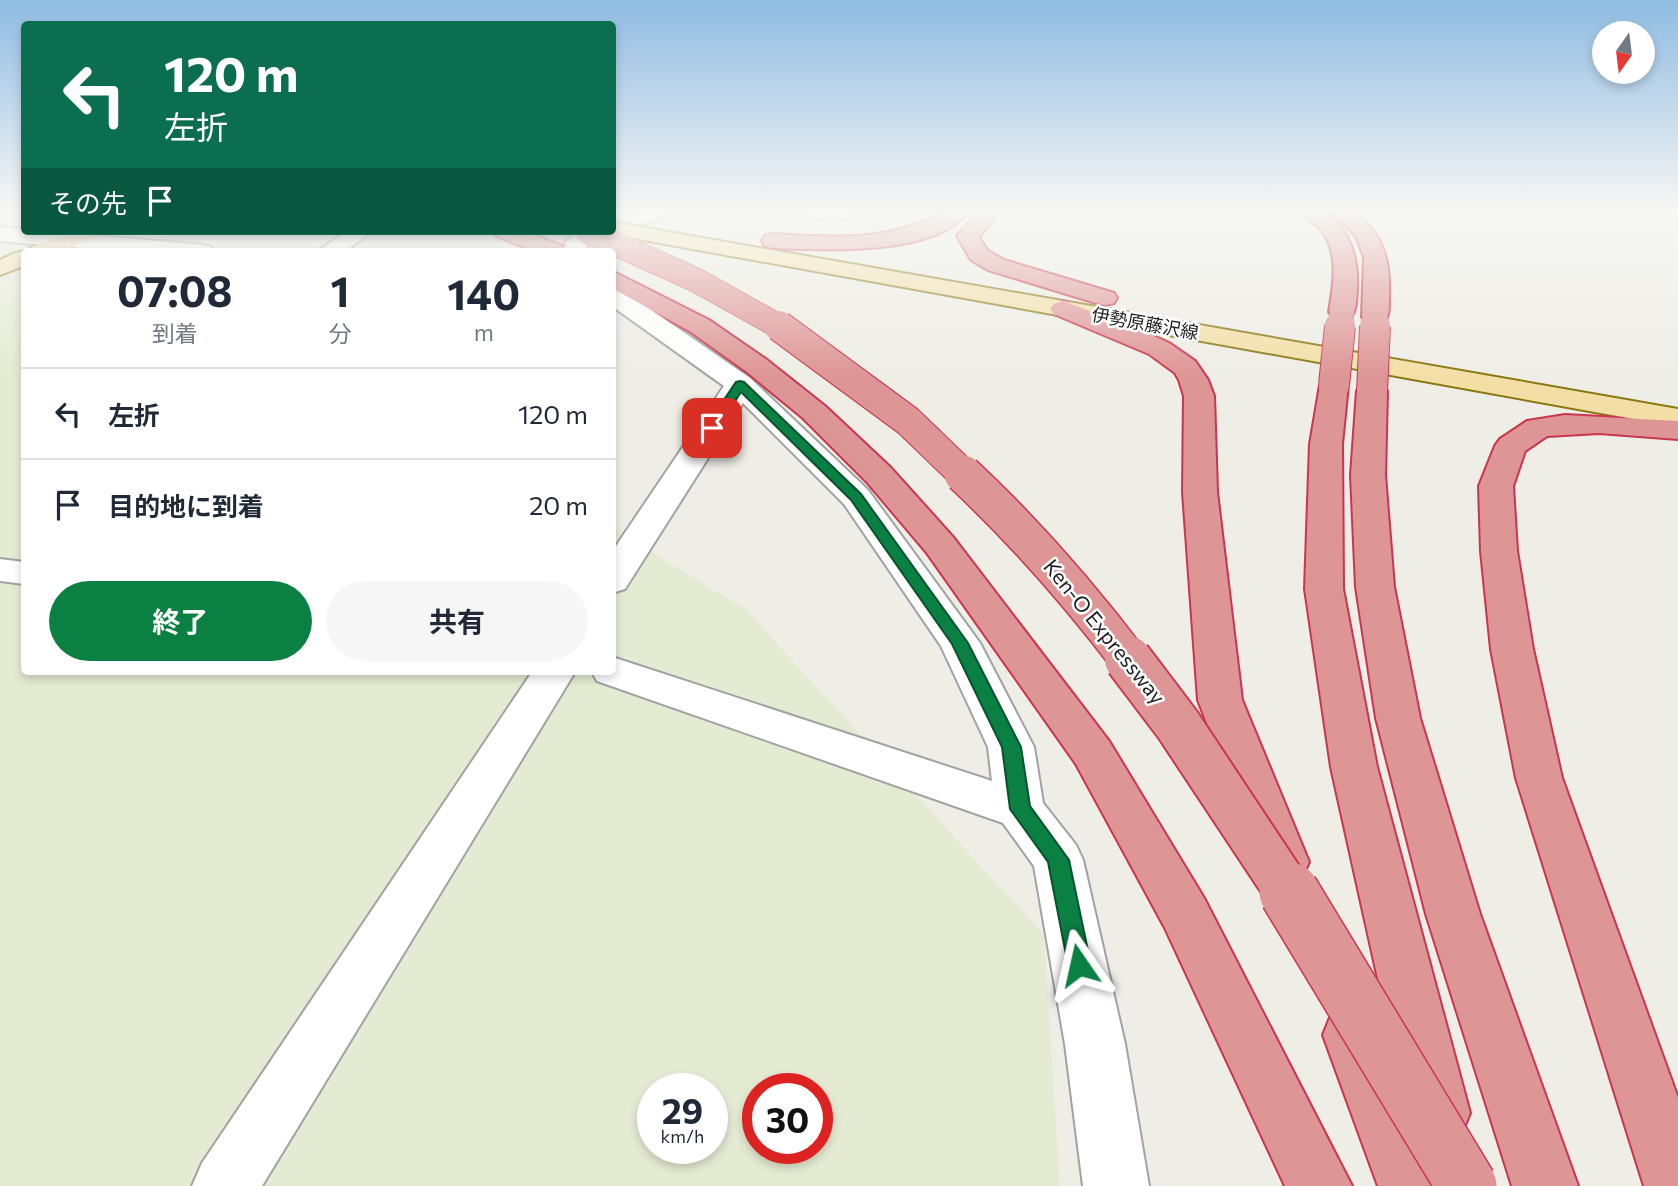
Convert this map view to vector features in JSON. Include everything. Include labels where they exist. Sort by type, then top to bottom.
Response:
[{"type":"highway","name":"Ken-O Expressway","points":[[666,265],[745,306],[859,381],[926,436],[991,497],[1058,571],[1142,674],[1222,789],[1335,967],[1467,1186]]},
{"type":"highway","points":[[997,265],[1110,299]]},
{"type":"highway","points":[[1347,265],[1342,312],[1368,475],[1375,587],[1398,718],[1453,914],[1545,1186]]},
{"type":"highway","points":[[1377,265],[1375,317],[1353,388],[1326,444],[1324,589],[1354,767],[1457,1186]]},
{"type":"highway","points":[[616,280],[700,326],[757,366],[814,412],[879,475],[940,545],[1093,753],[1185,914],[1319,1186]]},
{"type":"highway","points":[[1063,309],[1171,357],[1188,369],[1194,382],[1199,396],[1200,492],[1220,700],[1411,1186]]},
{"type":"highway","points":[[1677,1186],[1539,778],[1511,649],[1499,551],[1496,486],[1511,446],[1538,428],[1565,424],[1599,424],[1678,430]]},
{"type":"main road","name":"伊勢原藤沢線","points":[[817,265],[1678,418]]},
{"type":"main road","name":"伊勢原藤沢線","points":[[914,265],[1652,388]]},
{"type":"street","points":[[616,297],[740,384],[856,497],[960,643],[1011,747],[1020,809],[1058,860],[1095,1044],[1116,1186]]},
{"type":"street","points":[[616,575],[740,384]]},
{"type":"street","points":[[0,570],[21,573]]},
{"type":"street","points":[[616,672],[1020,809]]},
{"type":"street","points":[[225,1186],[552,675]]},
{"type":"green space","points":[[0,265],[21,265],[21,675],[616,675],[616,531],[745,609],[1044,935],[1060,1186],[0,1186]]},
{"type":"route","points":[[712,428],[740,384],[856,497],[960,643],[1011,747],[1020,809],[1058,860],[1079,965]]}]
